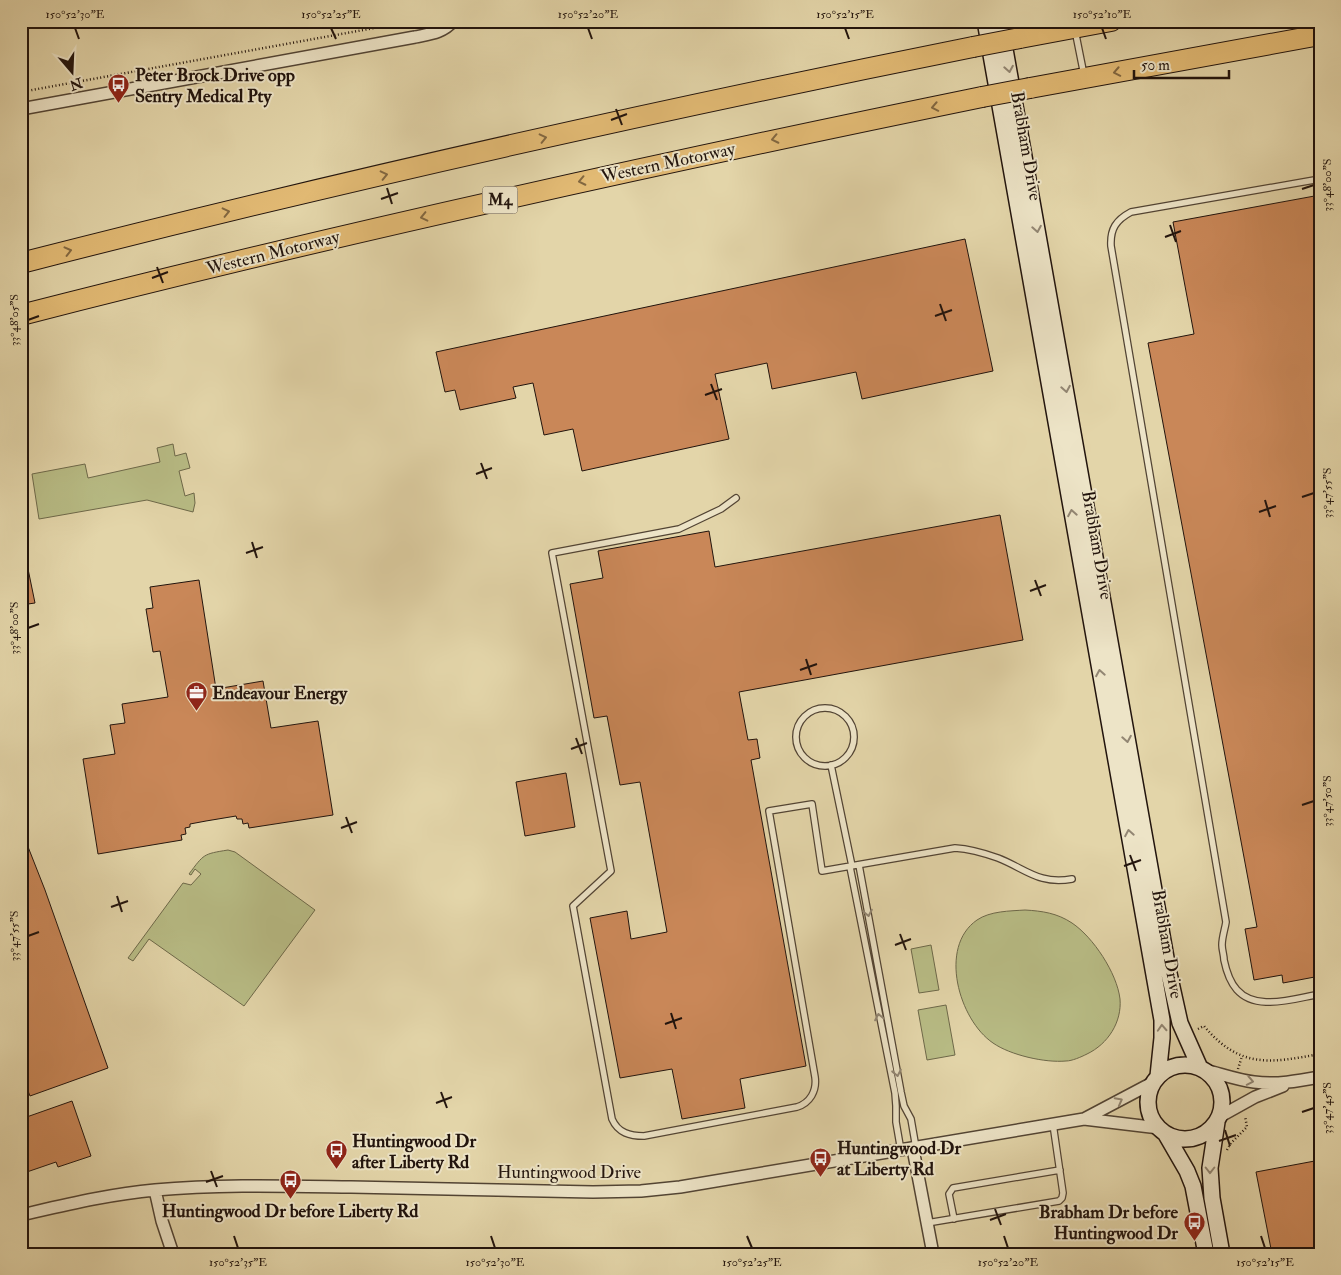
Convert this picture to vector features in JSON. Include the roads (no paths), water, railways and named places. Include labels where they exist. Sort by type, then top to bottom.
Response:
[{"type":"highway","points":[[21,263],[158,228],[566,133],[1020,38],[1111,21]]},
{"type":"highway","name":"Western Motorway","points":[[21,316],[311,244],[723,150],[1030,88],[1320,35]]},
{"type":"main road","name":"Brabham Drive","points":[[985,21],[1162,1020],[1162,1038],[1156,1079]]},
{"type":"main road","name":"Brabham Drive","points":[[1000,21],[1168,969],[1176,1010],[1184,1033],[1202,1069]]},
{"type":"main road","points":[[1206,1254],[1192,1186],[1187,1171],[1152,1118],[1148,1106],[1149,1093],[1156,1079],[1167,1070],[1178,1066],[1189,1065],[1202,1069],[1216,1081],[1221,1091],[1223,1102],[1210,1168],[1212,1198],[1222,1254]]},
{"type":"main road","points":[[1162,1131],[1182,1139],[1193,1138],[1209,1130],[1218,1120]]},
{"type":"street","points":[[21,109],[437,33],[448,28],[453,21]]},
{"type":"street","points":[[1202,1069],[1253,1082],[1266,1083],[1320,1077]]},
{"type":"street","name":"Huntingwood Drive","points":[[1084,1119],[1156,1079]]},
{"type":"street","points":[[1218,1120],[1242,1104],[1268,1091],[1296,1081]]},
{"type":"street","name":"Huntingwood Drive","points":[[21,1215],[86,1200],[155,1190],[222,1186],[593,1192],[640,1191],[680,1187],[1084,1119],[1162,1131]]},
{"type":"street","points":[[910,1149],[933,1254]]},
{"type":"street","points":[[155,1190],[162,1221],[173,1254]]},
{"type":"lane","points":[[1075,28],[1084,78]]},
{"type":"lane","points":[[1320,180],[1131,212],[1116,222],[1110,235],[1226,922],[1222,945],[1228,976],[1231,985],[1237,991],[1245,996],[1264,1002],[1320,994]]},
{"type":"lane","points":[[736,498],[721,509],[679,529],[552,553],[611,871],[573,906],[612,1119],[617,1129],[627,1134],[644,1136],[797,1108],[810,1098],[815,1088],[815,1077],[769,812],[812,804],[822,871],[955,848],[976,851],[999,858],[1045,879],[1053,881],[1072,879]]},
{"type":"lane","points":[[822,708],[829,708],[842,713],[852,725],[854,732],[851,749],[839,762],[831,765],[816,764],[810,761],[797,745],[799,724],[809,713],[822,708]]},
{"type":"lane","points":[[831,765],[894,1094],[896,1122],[910,1149]]},
{"type":"lane","points":[[859,865],[901,1092],[904,1106],[911,1119],[910,1149]]},
{"type":"lane","points":[[927,1223],[1059,1201],[1063,1193],[1053,1124]]},
{"type":"lane","points":[[954,1219],[949,1194],[953,1188],[1060,1170]]},
{"type":"place","name":"Peter Brock Drive opp Sentry Medical Pty","points":[[119,104]]},
{"type":"place","name":"Endeavour Energy","points":[[196,712]]},
{"type":"place","name":"Huntingwood Dr after Liberty Rd","points":[[336,1170]]},
{"type":"place","name":"Huntingwood Dr at Liberty Rd","points":[[821,1177]]},
{"type":"place","name":"Huntingwood Dr before Liberty Rd","points":[[290,1200]]},
{"type":"place","name":"Brabham Dr before Huntingwood Dr","points":[[1194,1241]]}]
